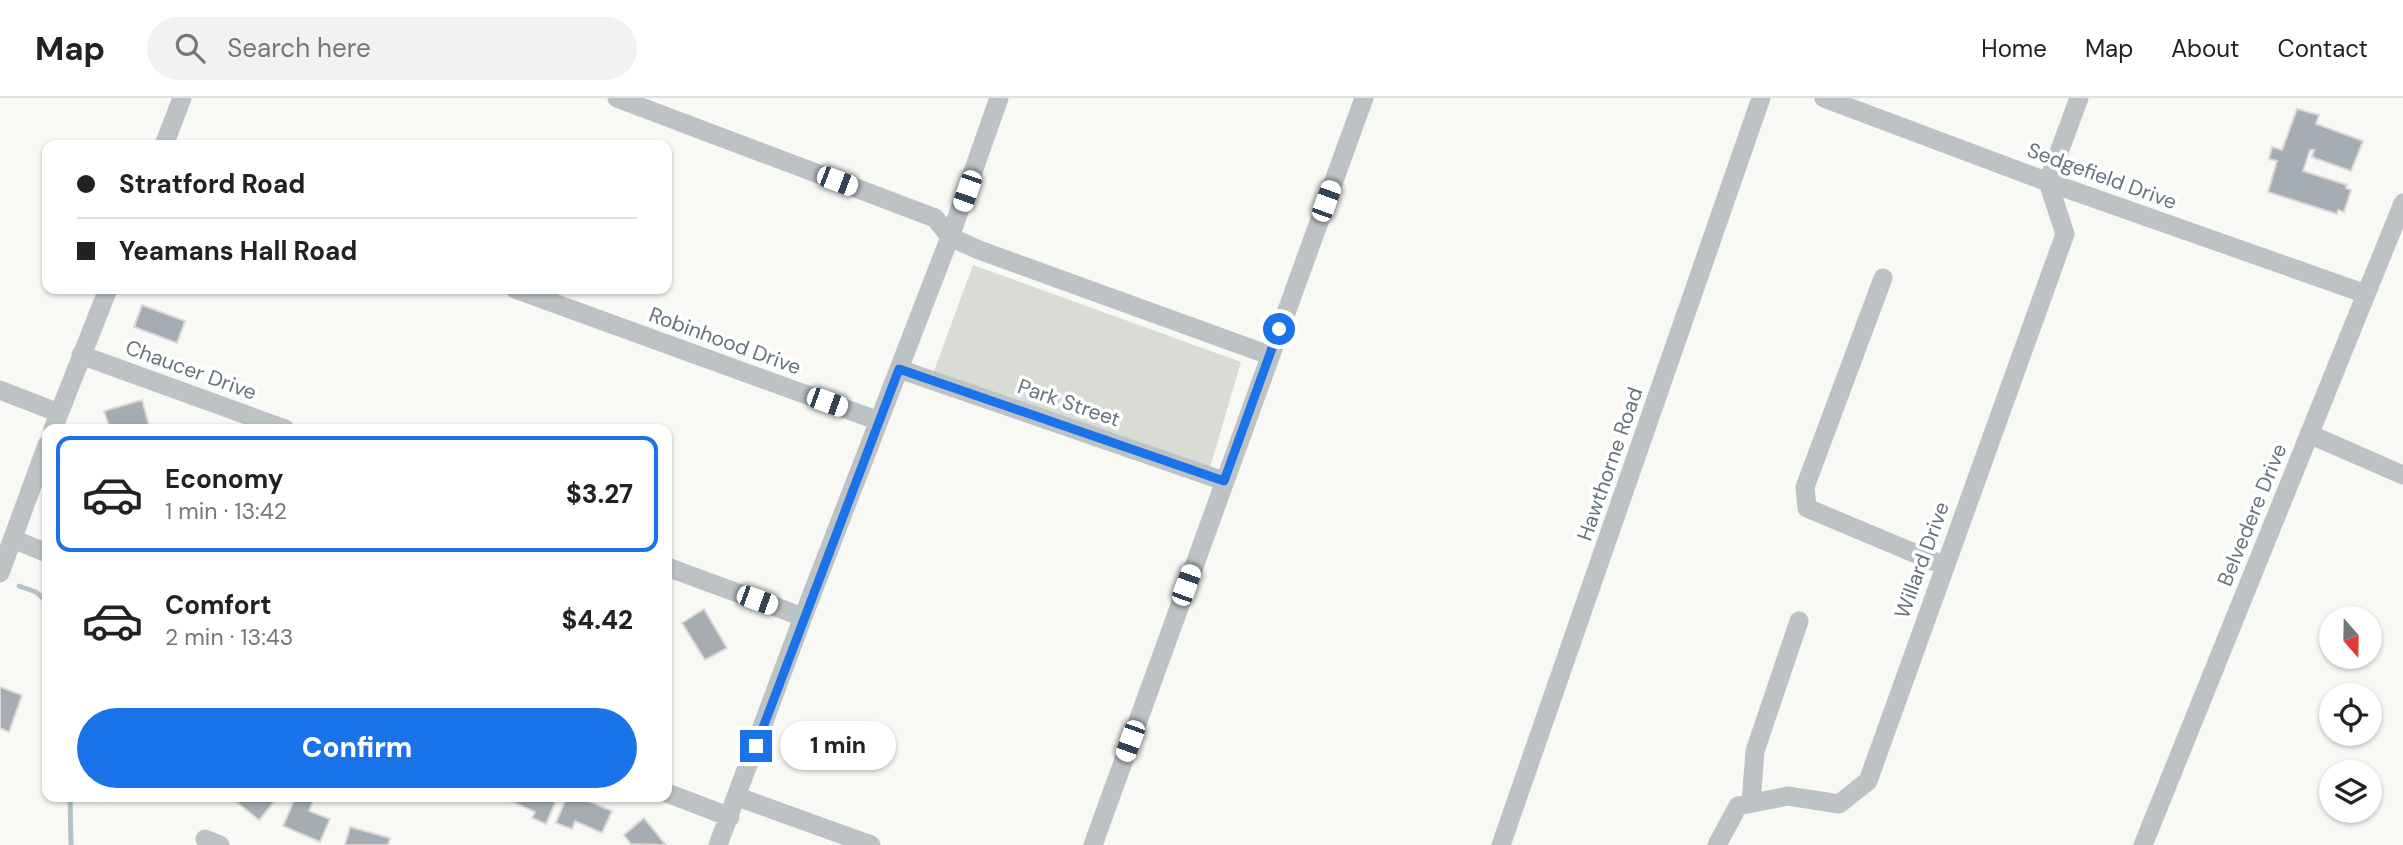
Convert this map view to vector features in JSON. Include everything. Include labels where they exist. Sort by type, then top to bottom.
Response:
[{"type":"street","points":[[166,140],[182,98]]},
{"type":"street","points":[[617,98],[935,218],[950,237],[1269,355]]},
{"type":"street","points":[[718,845],[950,237],[999,98]]},
{"type":"street","points":[[1093,845],[1364,98]]},
{"type":"street","name":"Hawthorne Road","points":[[1501,845],[1761,98]]},
{"type":"street","name":"Sedgefield Drive","points":[[1824,98],[2048,182],[2366,294]]},
{"type":"street","points":[[2048,182],[2079,98]]},
{"type":"street","name":"Willard Drive","points":[[1751,803],[1788,796],[1839,804],[1868,781],[2065,234],[2048,182]]},
{"type":"street","name":"Belvedere Drive","points":[[2143,845],[2403,203]]},
{"type":"street","points":[[1883,278],[1805,487],[1807,508],[1945,566]]},
{"type":"street","points":[[0,390],[56,421],[106,294]]},
{"type":"street","name":"Robinhood Drive","points":[[529,294],[879,421]]},
{"type":"street","name":"Chaucer Drive","points":[[81,355],[271,424]]},
{"type":"street","name":"Park Street","points":[[899,369],[1224,481]]},
{"type":"street","points":[[2309,434],[2403,475]]},
{"type":"street","points":[[0,573],[42,459]]},
{"type":"street","points":[[13,539],[42,551]]},
{"type":"street","points":[[672,569],[803,617]]},
{"type":"street","points":[[1717,845],[1738,806],[1751,803],[1755,751],[1799,621]]},
{"type":"street","points":[[672,795],[730,817]]},
{"type":"street","points":[[738,797],[871,845]]},
{"type":"shaded area","points":[[973,265],[1241,362],[1209,471],[933,374]]},
{"type":"building","points":[[2297,109],[2319,115],[2316,124],[2363,141],[2351,171],[2312,157],[2314,150],[2310,150],[2303,171],[2347,185],[2346,188],[2351,190],[2344,212],[2338,210],[2337,214],[2268,192],[2277,161],[2269,159],[2272,147],[2282,150]]},
{"type":"building","points":[[142,305],[185,321],[177,343],[134,327]]},
{"type":"building","points":[[142,400],[149,424],[108,424],[104,411]]},
{"type":"building","points":[[704,609],[727,648],[705,660],[682,623]]},
{"type":"building","points":[[0,687],[22,695],[9,732],[0,728]]},
{"type":"building","points":[[236,802],[274,802],[259,820]]},
{"type":"building","points":[[293,802],[313,802],[309,811],[330,819],[320,842],[283,826]]},
{"type":"building","points":[[513,802],[555,802],[546,824],[532,818],[535,812]]},
{"type":"building","points":[[565,802],[590,802],[612,811],[602,833],[575,821],[572,829],[556,823]]},
{"type":"building","points":[[644,818],[666,845],[631,844],[624,835]]},
{"type":"building","points":[[350,827],[390,838],[388,845],[345,845]]},
{"type":"waterway","points":[[19,586],[36,592],[42,597]]},
{"type":"waterway","points":[[70,802],[71,845]]},
{"type":"route","points":[[756,746],[899,369],[1224,481],[1279,329]]}]
